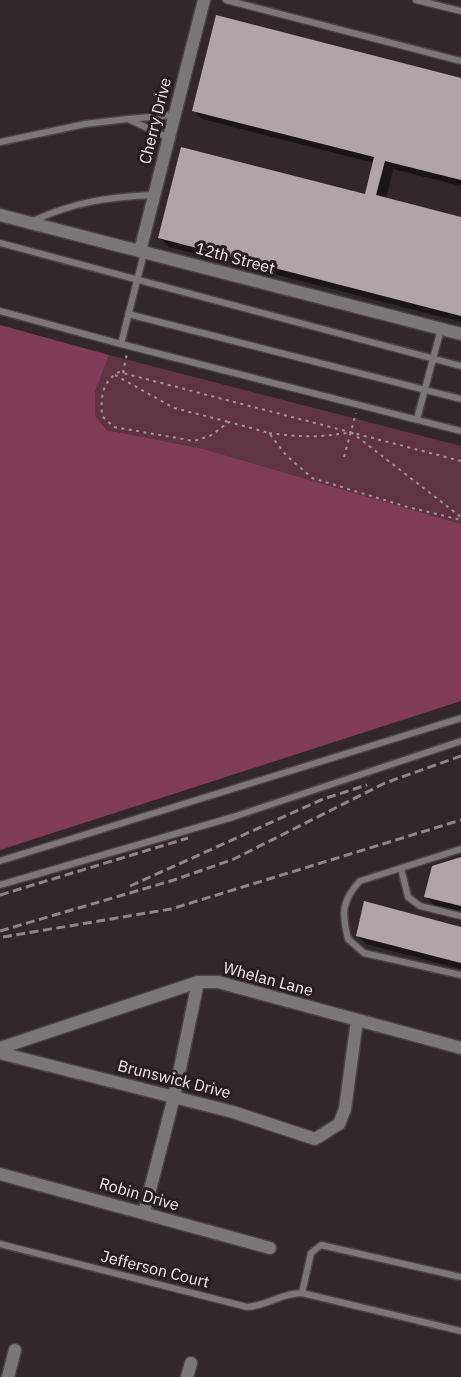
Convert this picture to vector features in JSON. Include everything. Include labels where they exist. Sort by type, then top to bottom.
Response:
[{"type":"street","name":"Cherry Drive","points":[[142,251],[204,0]]},
{"type":"street","name":"12th Street","points":[[0,215],[461,334]]},
{"type":"street","name":"Whelan Lane","points":[[0,1048],[198,982],[218,982],[461,1048]]},
{"type":"street","points":[[144,1213],[174,1097],[198,982]]},
{"type":"street","name":"Brunswick Drive","points":[[0,1053],[233,1112],[310,1139],[322,1137],[334,1127],[345,1108],[357,1020]]},
{"type":"street","name":"Robin Drive","points":[[0,1174],[270,1248]]},
{"type":"street","points":[[8,1377],[15,1350]]},
{"type":"street","points":[[187,1377],[191,1363]]},
{"type":"lane","points":[[226,0],[461,61]]},
{"type":"lane","points":[[416,0],[461,11]]},
{"type":"lane","points":[[0,142],[85,124],[175,115]]},
{"type":"lane","points":[[128,119],[156,134],[169,138]]},
{"type":"lane","points":[[29,223],[66,206],[123,196],[154,195]]},
{"type":"lane","points":[[0,243],[137,282],[461,366]]},
{"type":"lane","points":[[121,344],[137,282],[142,251]]},
{"type":"lane","points":[[0,311],[461,431]]},
{"type":"lane","points":[[128,314],[461,399]]},
{"type":"lane","points":[[417,419],[441,329]]},
{"type":"lane","points":[[0,861],[461,718]]},
{"type":"lane","points":[[0,885],[233,817],[461,741]]},
{"type":"lane","points":[[461,849],[360,881],[351,890],[342,913],[348,939],[364,953],[461,975]]},
{"type":"lane","points":[[401,868],[408,897],[420,906],[461,916]]},
{"type":"lane","name":"Jefferson Court","points":[[0,1244],[247,1307],[258,1306],[287,1293],[302,1293],[461,1331]]},
{"type":"lane","points":[[302,1293],[311,1253],[321,1245],[461,1277]]},
{"type":"path","points":[[123,373],[129,346]]},
{"type":"path","points":[[229,423],[210,436],[195,441],[114,427],[102,416],[101,395],[110,377],[123,373],[461,461]]},
{"type":"path","points":[[115,375],[174,408],[268,433],[299,438],[329,437],[351,432]]},
{"type":"path","points":[[344,457],[358,404]]},
{"type":"path","points":[[351,432],[461,518]]},
{"type":"path","points":[[268,433],[286,455],[312,478],[404,506],[461,518]]},
{"type":"shaded area","points":[[0,325],[109,355],[95,392],[95,416],[107,430],[200,448],[461,524],[461,701],[0,850]]},
{"type":"shaded area","points":[[109,355],[461,446],[461,524],[200,448],[107,430],[95,417],[95,392]]},
{"type":"building","points":[[216,15],[461,78],[461,180],[385,161],[376,195],[461,217],[461,316],[158,238],[181,147],[365,194],[374,157],[192,111]]},
{"type":"building","points":[[461,857],[461,906],[424,897],[432,866]]},
{"type":"building","points":[[364,901],[461,927],[461,963],[356,936]]},
{"type":"railway","points":[[0,931],[174,880],[234,859],[385,783],[461,756]]},
{"type":"railway","points":[[130,886],[323,799],[367,785]]},
{"type":"railway","points":[[3,937],[171,909],[461,820]]},
{"type":"railway","points":[[0,895],[188,838]]}]
